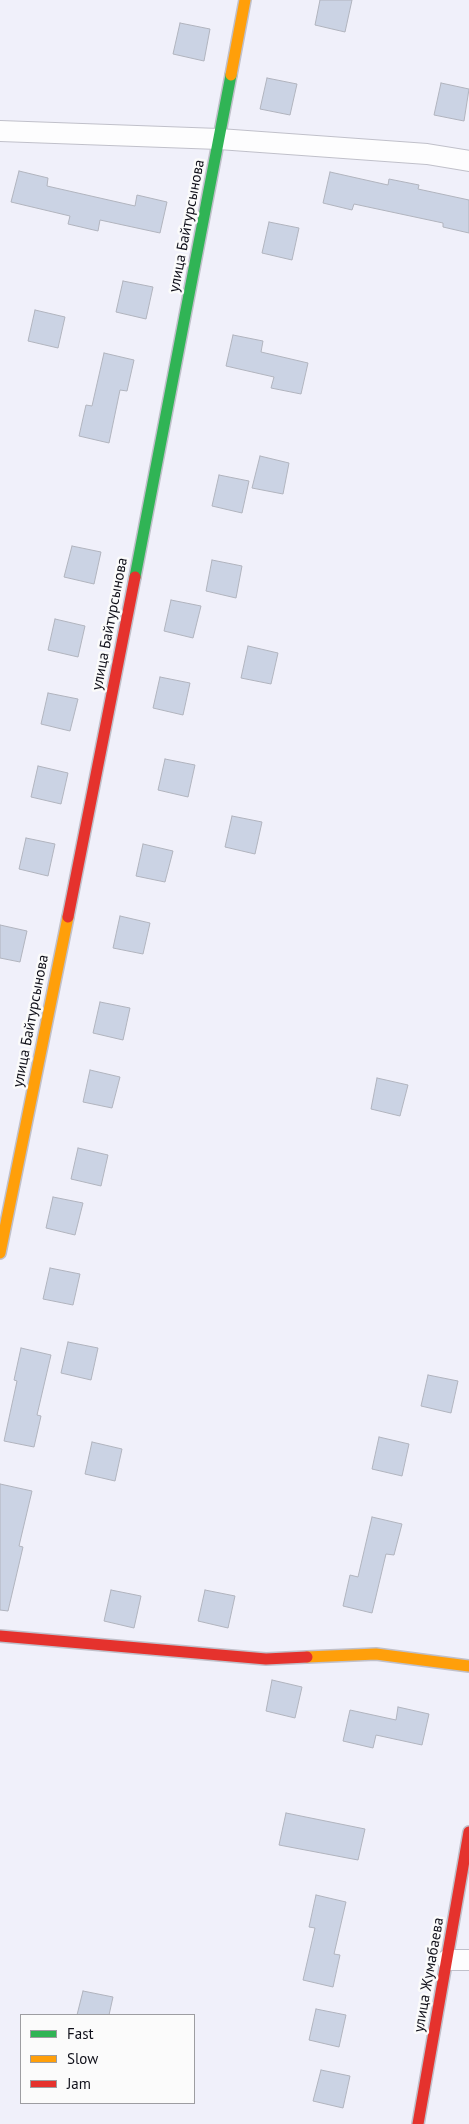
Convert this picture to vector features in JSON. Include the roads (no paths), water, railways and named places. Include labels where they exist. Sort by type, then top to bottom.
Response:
[{"type":"street","name":"улица Байтурсынова","points":[[0,1252],[105,733],[246,0]]},
{"type":"street","points":[[0,131],[219,139],[427,154],[469,161]]},
{"type":"street","points":[[0,1636],[266,1659],[376,1654],[469,1666]]},
{"type":"street","name":"улица Жумабаева","points":[[418,2124],[469,1832]]},
{"type":"street","points":[[447,1960],[469,1960]]}]
